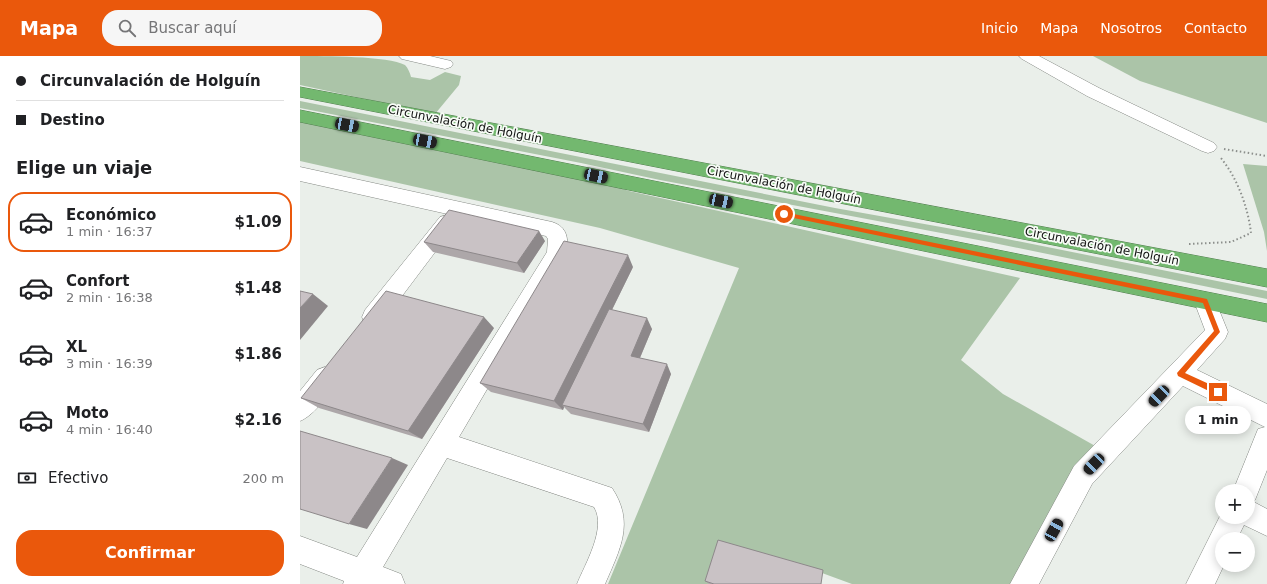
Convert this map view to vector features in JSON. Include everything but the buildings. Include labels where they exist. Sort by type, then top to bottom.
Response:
[{"type":"highway","name":"Circunvalación de Holguín","points":[[300,92],[1267,278]]},
{"type":"highway","name":"Circunvalación de Holguín","points":[[300,116],[1267,313]]},
{"type":"street","points":[[407,56],[445,64]]},
{"type":"street","points":[[1027,56],[1093,92],[1208,147]]},
{"type":"street","points":[[300,174],[552,230],[558,237],[559,244],[556,253],[360,579]]},
{"type":"street","points":[[359,335],[458,209]]},
{"type":"street","points":[[1024,584],[1083,475],[1217,332],[1205,301]]},
{"type":"street","points":[[300,410],[339,360]]},
{"type":"street","points":[[1180,373],[1267,416]]},
{"type":"street","points":[[1249,484],[1267,438]]},
{"type":"street","points":[[442,444],[603,497],[610,505],[612,518],[610,532],[591,584]]},
{"type":"street","points":[[1255,517],[1267,523]]},
{"type":"street","points":[[300,550],[360,579],[391,584]]},
{"type":"street","points":[[1200,584],[1215,554]]},
{"type":"path","points":[[1208,147],[1267,156]]},
{"type":"path","points":[[1184,244],[1231,242],[1251,233],[1251,223],[1247,210],[1229,168],[1223,159],[1208,147]]},
{"type":"green space","points":[[300,56],[355,57],[397,62],[405,65],[411,77],[430,80],[445,72],[461,76],[459,85],[435,114],[300,85]]},
{"type":"green space","points":[[1093,56],[1267,56],[1267,123],[1140,81]]},
{"type":"green space","points":[[300,101],[835,208],[997,237],[1267,291],[1267,299],[989,242],[660,180],[300,108]]},
{"type":"green space","points":[[300,118],[608,184],[629,191],[1020,278],[961,360],[1003,394],[1097,447],[1015,584],[852,584],[822,573],[707,584],[608,584],[739,268],[600,228],[300,161]]},
{"type":"green space","points":[[1243,164],[1267,166],[1267,251],[1264,232]]},
{"type":"route","points":[[784,214],[1205,301],[1217,332],[1180,373],[1218,392]]}]
